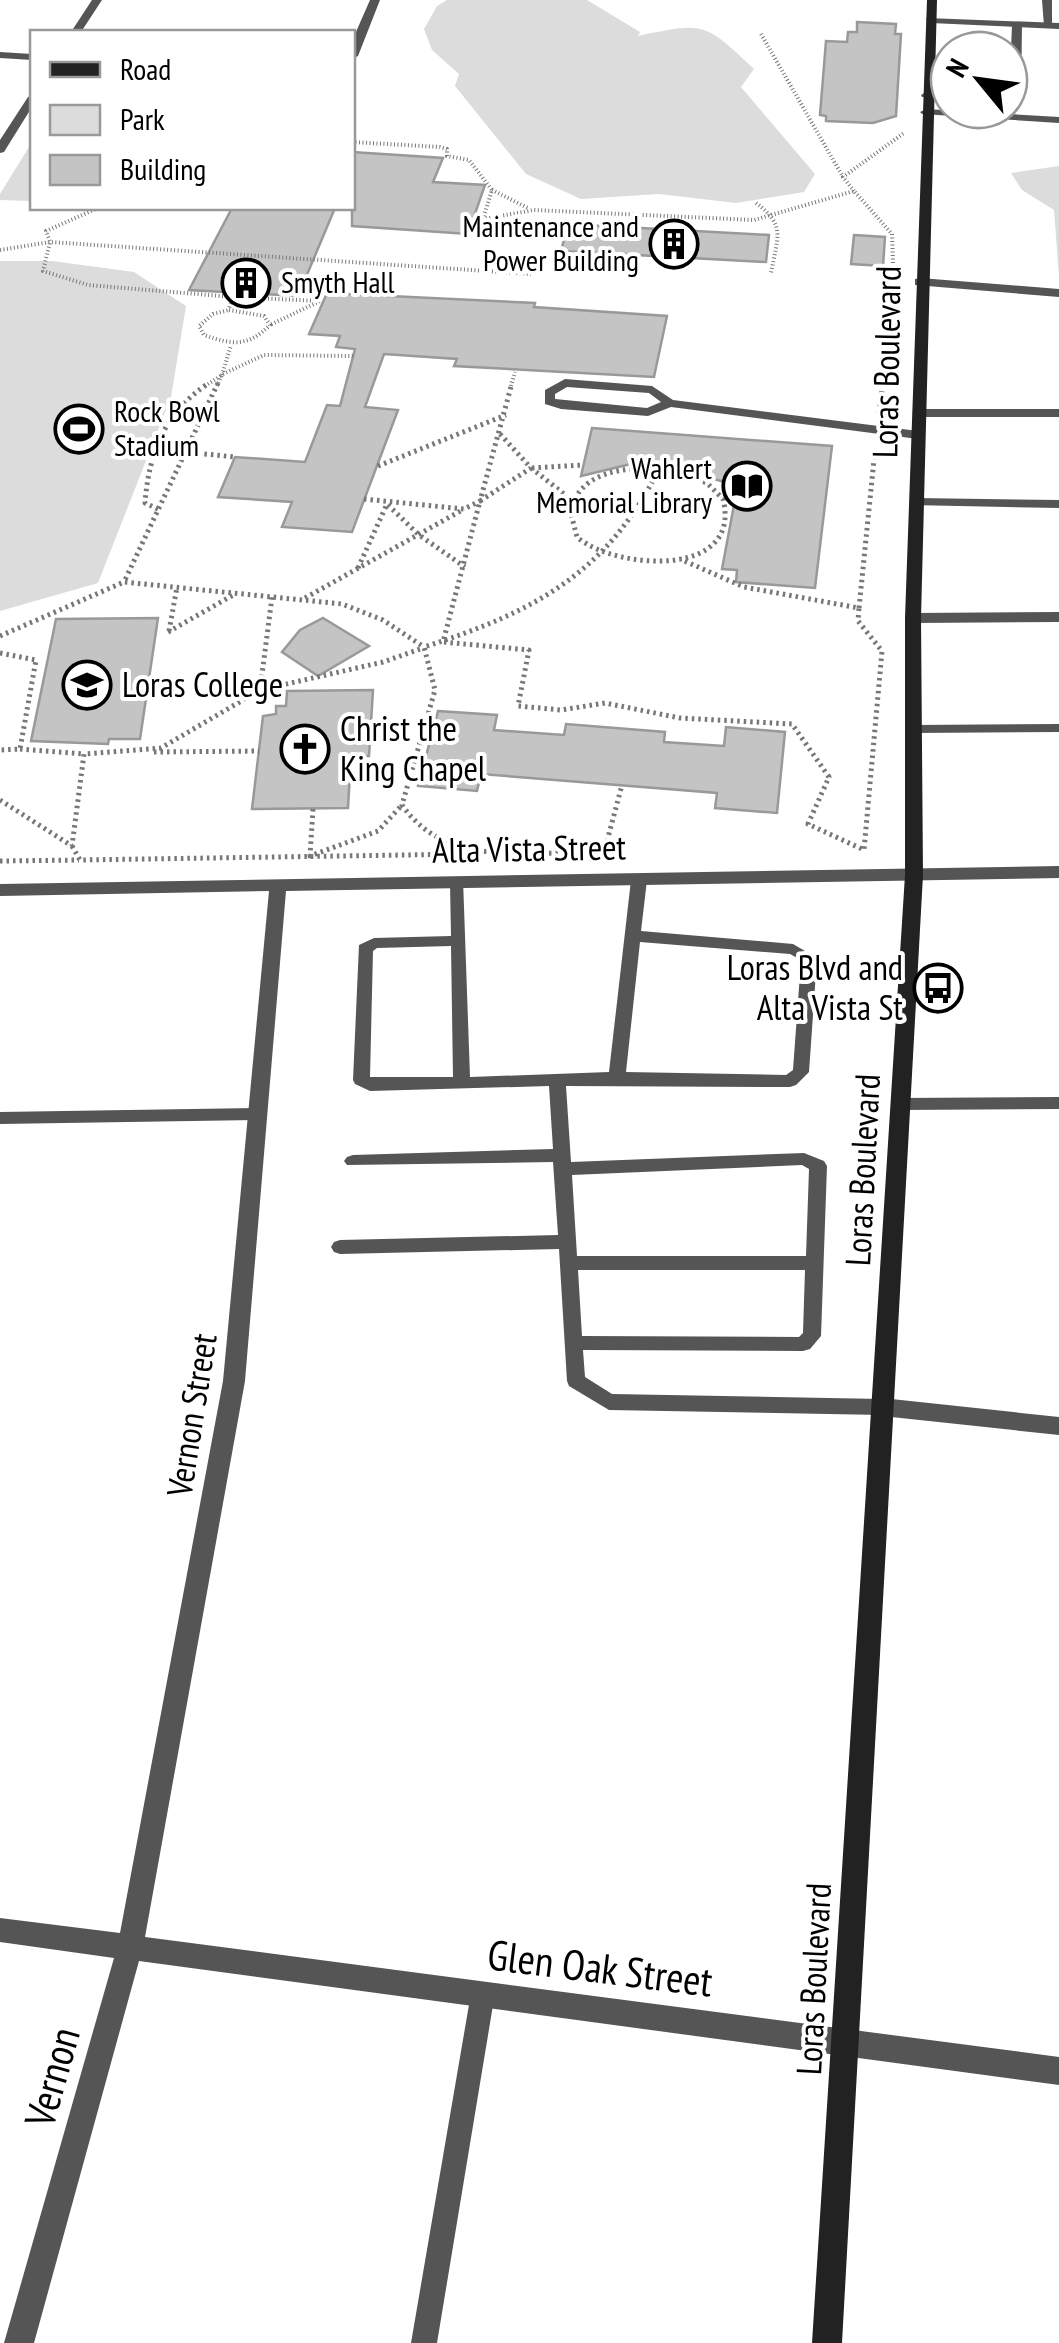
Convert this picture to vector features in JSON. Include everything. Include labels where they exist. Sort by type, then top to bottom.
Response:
[{"type":"main road","name":"Loras Boulevard","points":[[828,2343],[914,875],[912,618],[932,0]]},
{"type":"street","points":[[77,30],[97,0]]},
{"type":"street","points":[[355,49],[375,0]]},
{"type":"street","points":[[931,20],[1054,26]]},
{"type":"street","points":[[0,149],[30,101]]},
{"type":"street","points":[[926,112],[1059,120]]},
{"type":"street","points":[[920,282],[1059,293]]},
{"type":"street","points":[[919,424],[1059,413]]},
{"type":"street","points":[[912,618],[1059,617]]},
{"type":"street","name":"Alta Vista Street","points":[[0,890],[1059,872]]},
{"type":"street","name":"Vernon Street","points":[[130,1948],[234,1382],[278,886]]},
{"type":"street","points":[[882,1407],[1059,1426]]},
{"type":"street","name":"Glen Oak Street","points":[[0,1930],[1059,2070]]},
{"type":"street","name":"Vernon","points":[[19,2343],[130,1948]]},
{"type":"lane","points":[[1047,0],[1054,26]]},
{"type":"lane","points":[[1017,24],[1017,30]]},
{"type":"lane","points":[[0,55],[30,57]]},
{"type":"lane","points":[[670,403],[648,412],[561,405],[549,401],[549,393],[566,383],[652,390],[670,403],[877,430],[919,424]]},
{"type":"lane","points":[[916,502],[1059,504]]},
{"type":"lane","points":[[913,729],[1059,728]]},
{"type":"lane","points":[[617,1078],[639,880]]},
{"type":"lane","points":[[458,882],[462,1083]]},
{"type":"lane","points":[[458,942],[374,943],[365,950],[362,1080],[370,1085],[617,1078],[790,1081],[801,1072],[809,958],[792,949],[633,936]]},
{"type":"lane","points":[[556,1080],[576,1381],[609,1402],[882,1407]]},
{"type":"lane","points":[[900,1104],[1059,1102]]},
{"type":"lane","points":[[0,1118],[258,1114]]},
{"type":"lane","points":[[353,1161],[804,1159],[818,1166],[812,1336],[803,1344],[574,1342]]},
{"type":"lane","points":[[340,1247],[568,1242]]},
{"type":"lane","points":[[568,1263],[814,1262]]},
{"type":"lane","points":[[424,2343],[483,1994]]},
{"type":"path","points":[[443,642],[529,650],[518,706],[561,710],[605,704],[680,718],[792,724],[829,777],[808,824],[864,850],[882,650],[858,620],[858,608],[894,288],[892,234],[843,177],[761,34]]},
{"type":"path","points":[[843,177],[905,132]]},
{"type":"path","points":[[355,142],[447,150],[447,156],[470,160],[492,190],[534,210]]},
{"type":"path","points":[[492,190],[483,219],[534,210],[722,220],[775,217],[854,192]]},
{"type":"path","points":[[756,204],[775,217],[778,230],[771,273]]},
{"type":"path","points":[[93,210],[46,231],[50,242],[42,271],[88,285],[320,300],[270,325],[256,339],[231,345],[204,335],[199,326],[208,315],[229,308],[250,310],[270,325]]},
{"type":"path","points":[[0,250],[50,242],[531,274]]},
{"type":"path","points":[[229,308],[233,297]]},
{"type":"path","points":[[124,582],[222,374],[231,345]]},
{"type":"path","points":[[158,509],[145,503],[146,461],[184,396],[264,355],[353,356]]},
{"type":"path","points":[[443,642],[515,372]]},
{"type":"path","points":[[378,466],[506,415]]},
{"type":"path","points":[[500,434],[530,468],[573,501]]},
{"type":"path","points":[[158,440],[189,444]]},
{"type":"path","points":[[185,452],[235,457]]},
{"type":"path","points":[[304,599],[464,510],[530,468],[583,465]]},
{"type":"path","points":[[148,752],[260,690],[300,677],[396,661],[548,598],[607,554],[644,506],[660,467]]},
{"type":"path","points":[[660,467],[710,484],[728,512],[721,536],[713,543],[680,559],[655,562],[607,554],[577,538],[569,510],[594,477],[621,469],[660,467]]},
{"type":"path","points":[[364,499],[464,510]]},
{"type":"path","points":[[387,504],[419,535],[465,567]]},
{"type":"path","points":[[358,569],[387,504]]},
{"type":"path","points":[[680,559],[705,574],[787,599],[858,608]]},
{"type":"path","points":[[0,636],[124,582],[342,604],[383,620],[424,647],[435,690],[402,804],[378,831],[310,856]]},
{"type":"path","points":[[176,587],[168,632],[236,593]]},
{"type":"path","points":[[260,690],[272,597]]},
{"type":"path","points":[[0,653],[36,660],[20,750]]},
{"type":"path","points":[[0,750],[84,754],[259,752]]},
{"type":"path","points":[[72,846],[84,754]]},
{"type":"path","points":[[596,880],[622,785]]},
{"type":"path","points":[[0,800],[72,846],[80,860]]},
{"type":"path","points":[[402,804],[411,822],[470,854]]},
{"type":"path","points":[[310,856],[313,809]]},
{"type":"path","points":[[0,862],[566,853]]},
{"type":"path","points":[[585,853],[604,853]]},
{"type":"green space","points":[[447,0],[587,0],[640,32],[638,36],[691,28],[713,34],[754,69],[741,87],[815,174],[804,192],[736,203],[659,194],[581,199],[526,174],[455,86],[459,74],[432,50],[424,29],[437,6]]},
{"type":"green space","points":[[30,145],[30,201],[0,200]]},
{"type":"green space","points":[[1059,166],[1059,276],[1054,210],[1022,190],[1011,173]]},
{"type":"green space","name":"Rock Bowl Stadium","points":[[0,261],[52,261],[134,272],[186,306],[171,397],[98,583],[0,611]]},
{"type":"building","points":[[857,22],[896,24],[895,34],[901,34],[896,116],[873,123],[826,121],[826,116],[820,115],[826,41],[847,42],[848,32],[857,32]]},
{"type":"building","points":[[355,152],[443,158],[433,182],[485,185],[468,234],[352,226]]},
{"type":"building","points":[[231,210],[334,210],[298,296],[189,290]]},
{"type":"building","name":"Maintenance and Power Building","points":[[568,224],[769,235],[766,262],[561,251]]},
{"type":"building","points":[[854,235],[885,237],[883,266],[851,264]]},
{"type":"building","points":[[327,293],[535,303],[534,307],[667,316],[654,377],[454,366],[457,359],[384,354],[365,407],[398,410],[352,532],[282,527],[292,502],[218,497],[235,457],[305,462],[327,405],[340,406],[355,349],[336,347],[340,336],[309,334]]},
{"type":"building","points":[[592,428],[832,446],[815,588],[736,582],[737,570],[722,569],[734,505],[726,495],[725,482],[656,464],[631,464],[581,476]]},
{"type":"building","points":[[158,618],[140,739],[109,739],[108,744],[31,741],[56,619]]},
{"type":"building","points":[[323,618],[369,646],[318,676],[282,652],[300,630]]},
{"type":"building","points":[[373,690],[369,756],[351,756],[348,808],[252,809],[263,716],[276,714],[276,706],[286,706],[287,691]]},
{"type":"building","points":[[438,711],[497,715],[494,730],[564,735],[566,724],[665,732],[664,742],[724,746],[726,727],[785,732],[777,813],[715,808],[717,793],[481,774],[477,791],[418,786]]},
{"type":"place","name":"Maintenance and Power Building","points":[[674,244]]},
{"type":"place","name":"Smyth Hall","points":[[246,283]]},
{"type":"place","name":"Rock Bowl Stadium","points":[[79,429]]},
{"type":"place","name":"Wahlert Memorial Library","points":[[747,486]]},
{"type":"place","name":"Loras College","points":[[87,685]]},
{"type":"place","name":"Christ the King Chapel","points":[[305,749]]},
{"type":"place","name":"Loras Blvd and Alta Vista St","points":[[938,988]]}]
